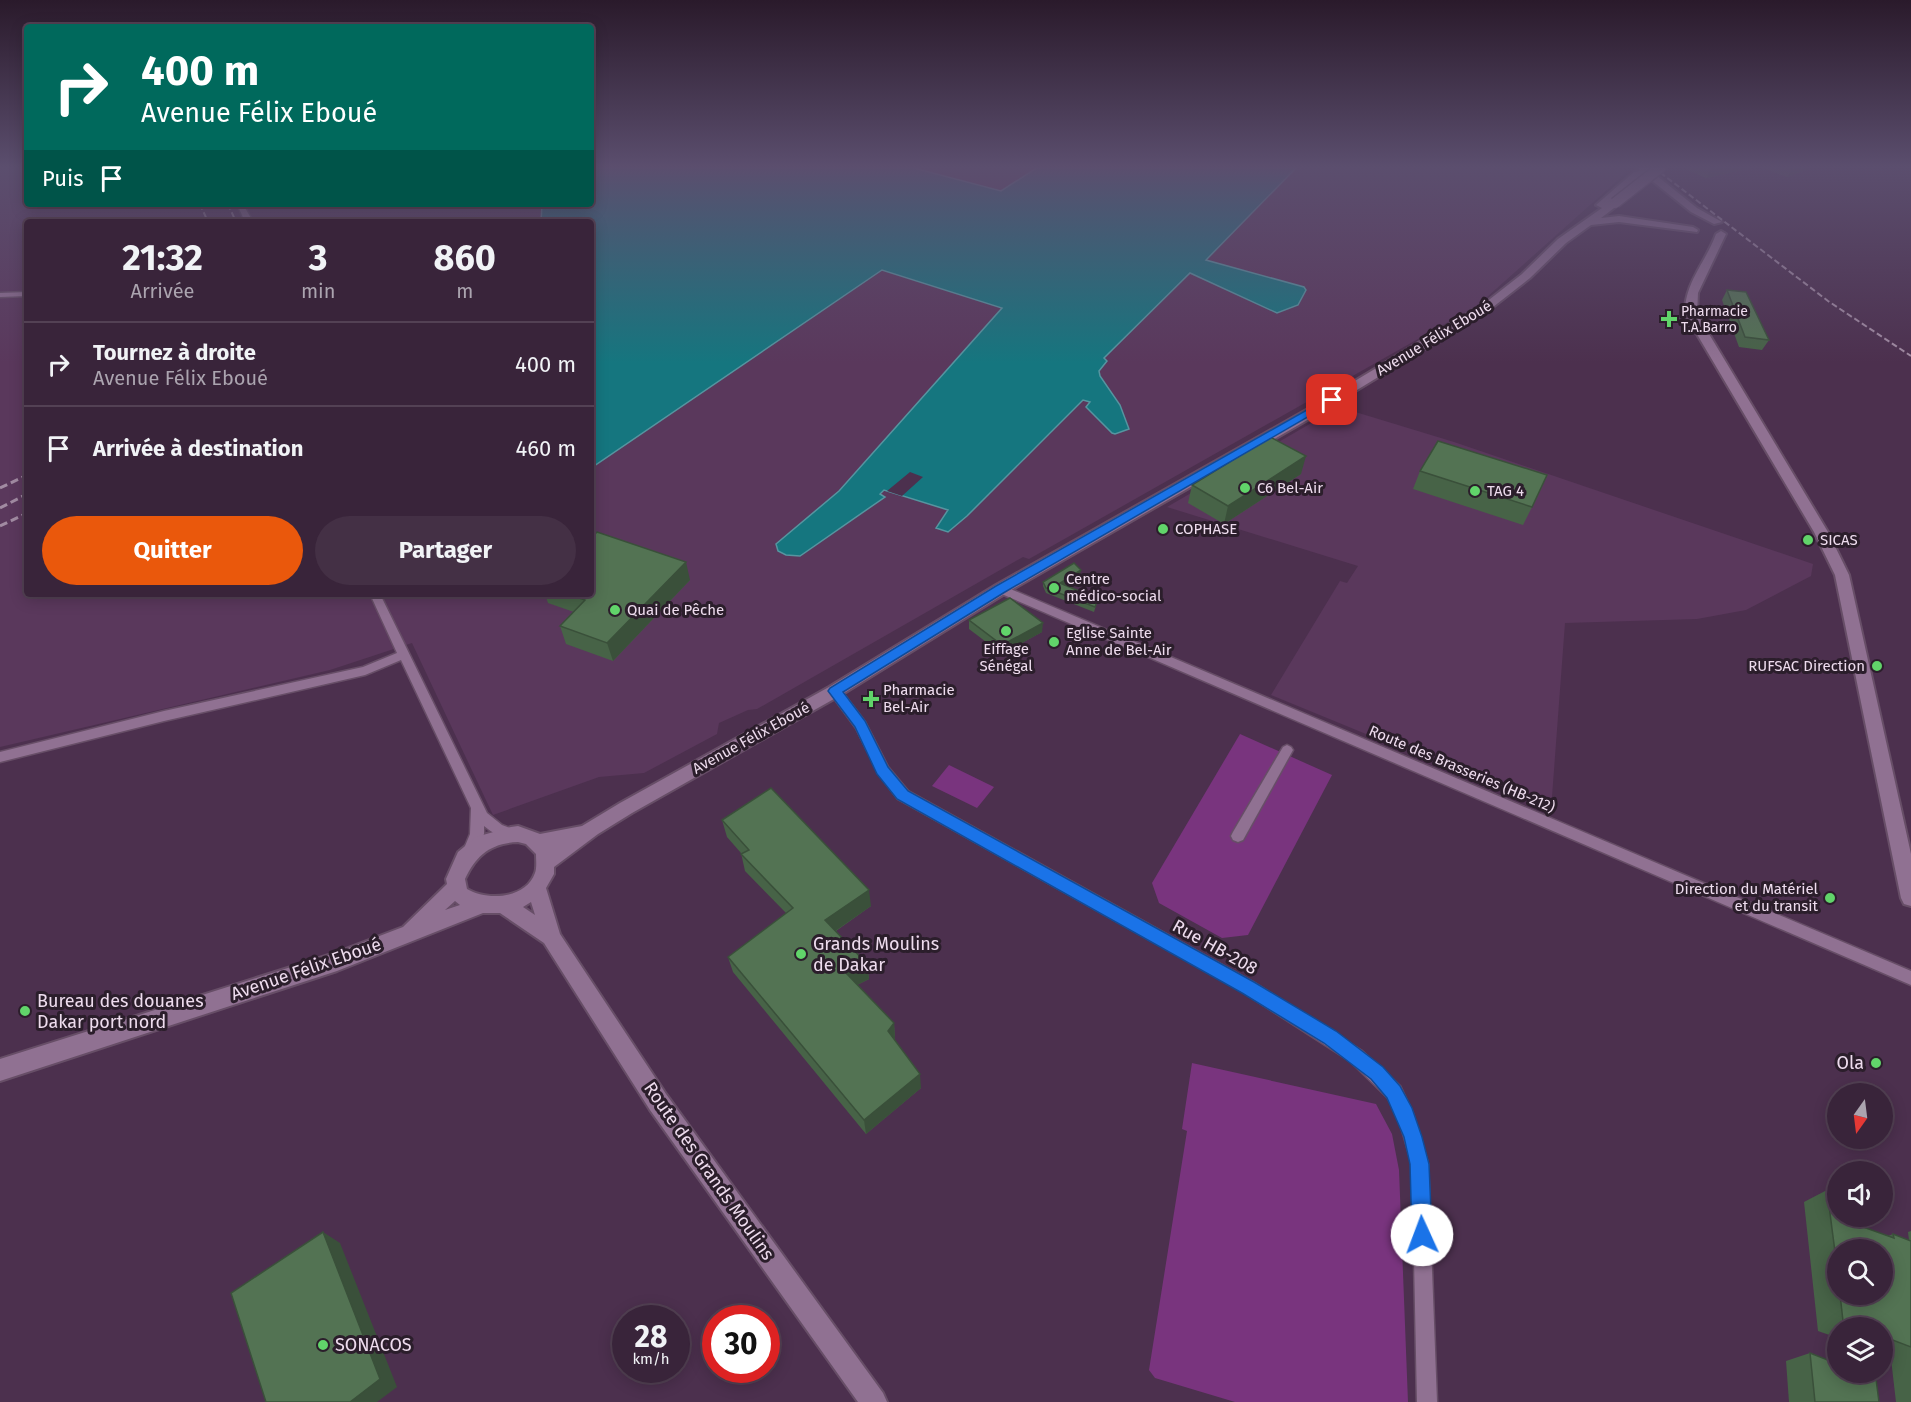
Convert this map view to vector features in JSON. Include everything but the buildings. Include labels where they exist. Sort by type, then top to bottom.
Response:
[{"type":"street","points":[[1563,241],[1569,232]]},
{"type":"street","name":"Avenue Félix Eboué","points":[[592,829],[835,691],[1001,589],[1322,406],[1489,306],[1575,232]]},
{"type":"street","name":"Avenue Félix Eboué","points":[[1526,276],[1550,260],[1583,232]]},
{"type":"street","points":[[1702,232],[1690,300],[1691,314],[1821,532],[1842,575],[1911,898]]},
{"type":"street","points":[[0,295],[24,294]]},
{"type":"street","name":"Route des Brasseries (HB-212)","points":[[1001,589],[1911,978]]},
{"type":"street","points":[[376,597],[477,808],[489,824],[510,834]]},
{"type":"street","points":[[0,757],[164,716],[365,670],[403,655]]},
{"type":"street","name":"Rue HB-208","points":[[835,691],[861,725],[883,770],[903,795],[1248,987],[1348,1049],[1377,1073],[1394,1092],[1405,1114],[1420,1164],[1427,1402]]},
{"type":"street","points":[[1238,836],[1287,750]]},
{"type":"street","points":[[468,854],[483,842],[510,834],[525,835],[538,842],[545,851],[546,863],[542,879],[521,898],[505,905],[478,906],[464,899],[457,886],[459,867],[477,834],[477,808]]},
{"type":"street","points":[[538,842],[592,829]]},
{"type":"street","points":[[546,863],[592,829]]},
{"type":"street","name":"Avenue Félix Eboué","points":[[407,933],[457,886]]},
{"type":"street","name":"Route des Grands Moulins","points":[[536,886],[551,936],[658,1102],[874,1402]]},
{"type":"street","name":"Route des Grands Moulins","points":[[505,905],[551,936]]},
{"type":"street","name":"Avenue Félix Eboué","points":[[0,1070],[337,962],[478,906]]},
{"type":"shaded area","points":[[0,232],[24,232],[24,597],[594,597],[594,232],[1559,232],[1478,305],[1029,559],[1023,557],[757,709],[748,710],[719,723],[717,734],[644,773],[599,777],[493,815],[412,643],[330,670],[0,747]]},
{"type":"shaded area","points":[[594,232],[1233,232],[1206,260],[1304,287],[1306,290],[1298,305],[1277,313],[1190,273],[1104,358],[1107,361],[1099,371],[1100,376],[1120,405],[1129,429],[1112,433],[1086,407],[1090,402],[1083,400],[967,516],[948,532],[936,528],[948,510],[884,490],[880,494],[885,497],[800,556],[786,555],[778,551],[776,544],[839,491],[1002,308],[882,270],[594,466]]},
{"type":"shaded area","points":[[1339,407],[1454,442],[1813,564],[1811,576],[1746,610],[1697,619],[1565,623],[1551,810],[1271,695],[1340,581],[1347,583],[1358,566],[1167,507]]},
{"type":"shaded area","points":[[1240,734],[1332,775],[1248,935],[1222,938],[1159,903],[1152,883]]},
{"type":"shaded area","points":[[949,765],[994,787],[977,808],[932,786]]},
{"type":"shaded area","points":[[1192,1063],[1376,1104],[1392,1134],[1399,1170],[1408,1402],[1235,1402],[1155,1378],[1149,1370],[1187,1131],[1182,1129]]},
{"type":"pier","points":[[910,472],[923,477],[902,496],[887,491]]},
{"type":"railway","points":[[1738,232],[1828,301],[1911,356]]},
{"type":"railway","points":[[0,488],[24,476]]},
{"type":"railway","points":[[0,508],[24,496]]},
{"type":"railway","points":[[0,526],[24,514]]},
{"type":"place","name":"Pharmacie T.A.Barro","points":[[1669,319]]},
{"type":"place","name":"C6 Bel-Air","points":[[1245,488]]},
{"type":"place","name":"TAG 4","points":[[1475,491]]},
{"type":"place","name":"COPHASE","points":[[1163,529]]},
{"type":"place","name":"SICAS","points":[[1808,540]]},
{"type":"place","name":"Centre médico-social","points":[[1054,588]]},
{"type":"place","name":"Quai de Pêche","points":[[615,610]]},
{"type":"place","name":"Eiffage Sénégal","points":[[1006,631]]},
{"type":"place","name":"Eglise Sainte Anne de Bel-Air","points":[[1054,642]]},
{"type":"place","name":"RUFSAC Direction","points":[[1877,666]]},
{"type":"place","name":"Pharmacie Bel-Air","points":[[871,699]]},
{"type":"place","name":"Direction du Matériel et du transit","points":[[1830,898]]},
{"type":"place","name":"Grands Moulins de Dakar","points":[[801,954]]},
{"type":"place","name":"Bureau des douanes Dakar port nord","points":[[25,1011]]},
{"type":"place","name":"Ola","points":[[1876,1063]]},
{"type":"place","name":"SONACOS","points":[[323,1345]]},
{"type":"route","points":[[1332,400],[1001,589],[835,691],[861,725],[883,770],[903,795],[935,815],[1248,987],[1330,1037],[1377,1073],[1394,1092],[1413,1137],[1420,1164],[1422,1235]]}]
